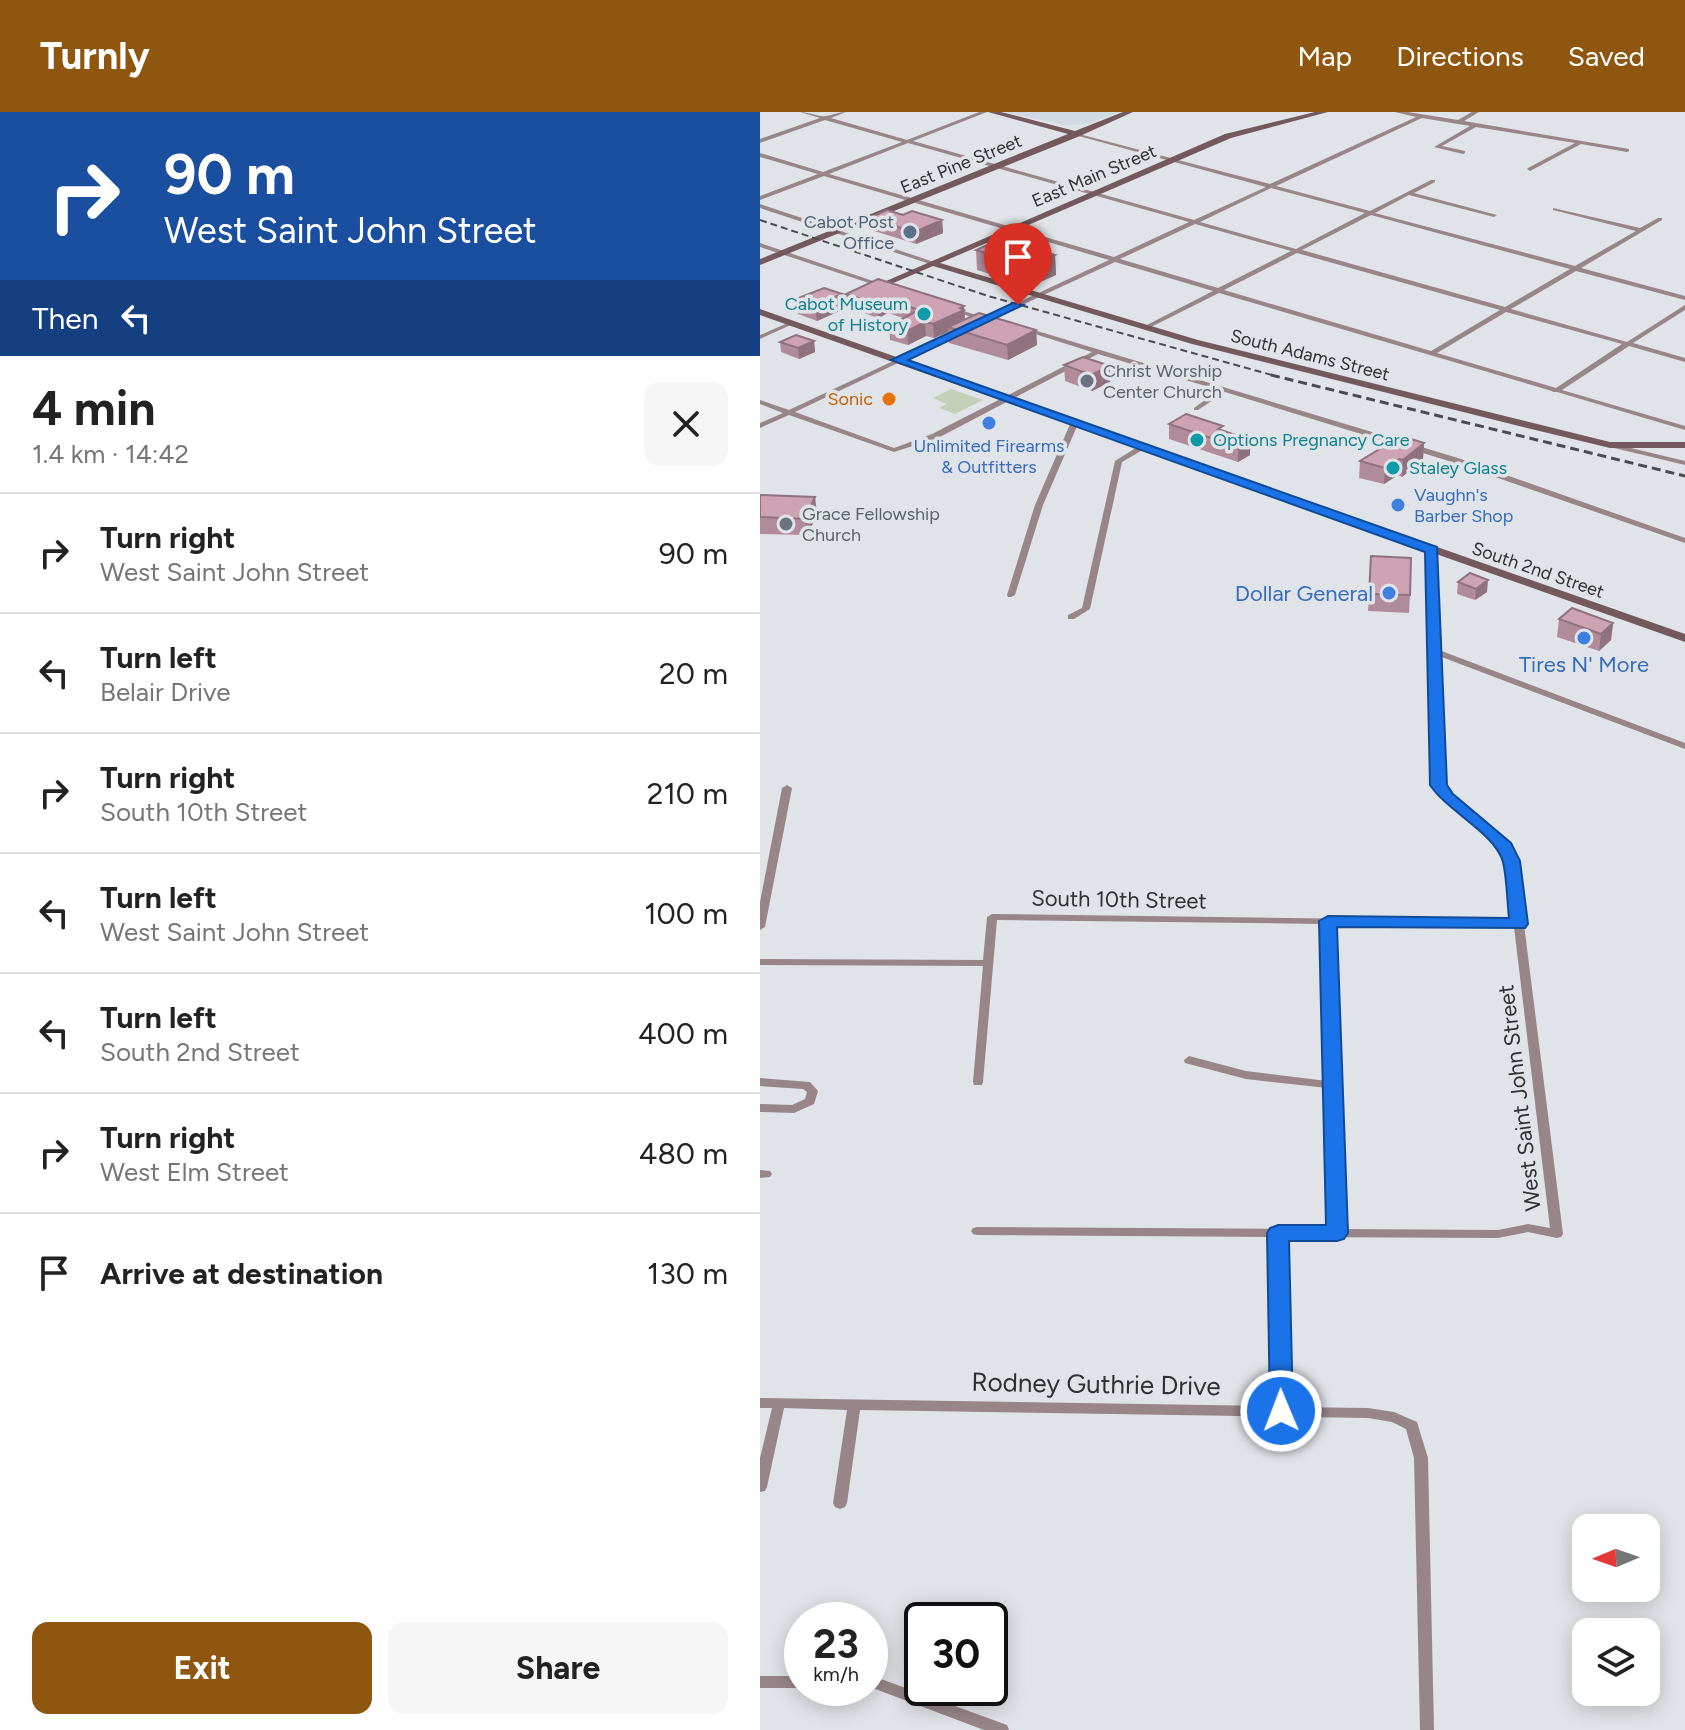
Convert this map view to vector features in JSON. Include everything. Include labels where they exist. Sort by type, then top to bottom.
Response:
[{"type":"main road","points":[[992,112],[1077,134]]},
{"type":"main road","name":"East Pine Street","points":[[760,262],[1129,112]]},
{"type":"main road","name":"East Main Street","points":[[881,285],[1228,136],[1324,112]]},
{"type":"main road","points":[[1050,127],[1087,125],[1113,119]]},
{"type":"main road","name":"South Adams Street","points":[[932,263],[1035,297],[1319,375],[1610,445]]},
{"type":"main road","name":"South 2nd Street","points":[[760,312],[1685,638]]},
{"type":"main road","points":[[1610,445],[1685,445]]},
{"type":"street","points":[[803,112],[1685,360]]},
{"type":"street","points":[[760,141],[843,112]]},
{"type":"street","points":[[760,198],[984,112]]},
{"type":"street","points":[[1398,112],[1627,150]]},
{"type":"street","points":[[1458,123],[1476,112]]},
{"type":"street","points":[[760,426],[1421,116]]},
{"type":"street","points":[[1463,152],[1437,147],[1475,125]]},
{"type":"street","points":[[1077,134],[1685,298]]},
{"type":"street","points":[[1530,169],[1581,142]]},
{"type":"street","points":[[760,155],[1685,428]]},
{"type":"street","points":[[1145,328],[1300,252],[1433,181]]},
{"type":"street","points":[[1410,194],[1494,215]]},
{"type":"street","points":[[760,206],[932,263]]},
{"type":"street","points":[[1555,209],[1641,230]]},
{"type":"street","points":[[1430,354],[1660,219]]},
{"type":"street","points":[[760,245],[896,290]]},
{"type":"street","points":[[940,305],[998,321]]},
{"type":"street","points":[[1555,391],[1685,307]]},
{"type":"street","points":[[760,337],[792,323]]},
{"type":"street","points":[[1011,325],[1455,460],[1685,541]]},
{"type":"street","points":[[760,402],[894,450],[935,436],[1098,351]]},
{"type":"street","points":[[1196,409],[1224,390]]},
{"type":"street","points":[[1011,595],[1039,505],[1074,424]]},
{"type":"street","name":"South Adams Street","points":[[1610,445],[1685,463]]},
{"type":"street","points":[[1071,617],[1086,609],[1119,461],[1142,448]]},
{"type":"street","name":"West Saint John Street","points":[[977,1231],[1498,1234],[1528,1228],[1557,1234],[1511,861],[1503,843],[1447,797],[1439,785],[1432,550]]},
{"type":"street","points":[[1437,652],[1685,746]]},
{"type":"street","points":[[760,927],[787,788]]},
{"type":"street","name":"South 10th Street","points":[[987,963],[992,917],[1519,924]]},
{"type":"street","points":[[1328,921],[1337,1233]]},
{"type":"street","points":[[760,962],[987,963],[978,1082]]},
{"type":"street","points":[[1189,1060],[1246,1075],[1331,1085]]},
{"type":"street","points":[[760,1082],[806,1085],[813,1091],[810,1101],[794,1109],[760,1108]]},
{"type":"street","points":[[1278,1233],[1281,1411]]},
{"type":"street","name":"Rodney Guthrie Drive","points":[[760,1403],[1281,1411],[1368,1413],[1394,1417],[1412,1426],[1421,1458],[1427,1730]]},
{"type":"street","points":[[760,1487],[779,1404]]},
{"type":"street","points":[[840,1503],[854,1405]]},
{"type":"street","points":[[760,1682],[784,1682]]},
{"type":"street","points":[[888,1688],[1002,1730]]},
{"type":"shaded area","points":[[1004,112],[1120,112],[1087,124],[1064,125]]},
{"type":"green space","points":[[951,389],[983,400],[955,414],[939,408],[947,404],[933,398]]},
{"type":"building","points":[[887,210],[903,215],[912,211],[942,220],[915,232],[869,218]]},
{"type":"building","points":[[1001,239],[1055,255],[1030,267],[976,250]]},
{"type":"building","points":[[878,279],[964,306],[960,308],[964,310],[933,324],[925,322],[907,331],[889,326],[919,310],[887,299],[876,304],[846,294]]},
{"type":"building","points":[[824,288],[842,294],[815,306],[796,299]]},
{"type":"building","points":[[979,313],[1036,330],[1007,345],[948,327]]},
{"type":"building","points":[[796,335],[814,341],[798,348],[780,342]]},
{"type":"building","points":[[1083,357],[1110,366],[1091,375],[1064,365]]},
{"type":"building","points":[[1186,414],[1223,426],[1218,429],[1250,440],[1238,447],[1169,424]]},
{"type":"building","points":[[1401,436],[1424,443],[1403,460],[1399,459],[1385,468],[1360,461]]},
{"type":"building","points":[[760,495],[815,497],[805,519],[760,517]]},
{"type":"building","points":[[1371,556],[1411,558],[1410,595],[1369,594]]},
{"type":"building","points":[[1470,573],[1488,580],[1476,589],[1458,582]]},
{"type":"building","points":[[1572,608],[1613,623],[1601,634],[1559,619]]},
{"type":"railway","points":[[760,220],[988,296],[1278,377]]},
{"type":"railway","points":[[1271,375],[1278,377]]},
{"type":"railway","points":[[1278,377],[1685,476]]},
{"type":"place","name":"Cabot Post Office","points":[[910,232]]},
{"type":"place","name":"Cabot Museum of History","points":[[924,314]]},
{"type":"place","name":"Christ Worship Center Church","points":[[1087,381]]},
{"type":"place","name":"Sonic","points":[[889,399]]},
{"type":"place","name":"Unlimited Firearms & Outfitters","points":[[989,423]]},
{"type":"place","name":"Options Pregnancy Care","points":[[1197,440]]},
{"type":"place","name":"Staley Glass","points":[[1393,468]]},
{"type":"place","name":"Vaughn's Barber Shop","points":[[1398,505]]},
{"type":"place","name":"Grace Fellowship Church","points":[[786,524]]},
{"type":"place","name":"Dollar General","points":[[1389,593]]},
{"type":"place","name":"Tires N' More","points":[[1584,638]]},
{"type":"route","points":[[1018,305],[897,360],[1432,550],[1439,785],[1447,797],[1503,843],[1511,861],[1519,924],[1328,921],[1337,1233],[1278,1233],[1281,1411]]}]
